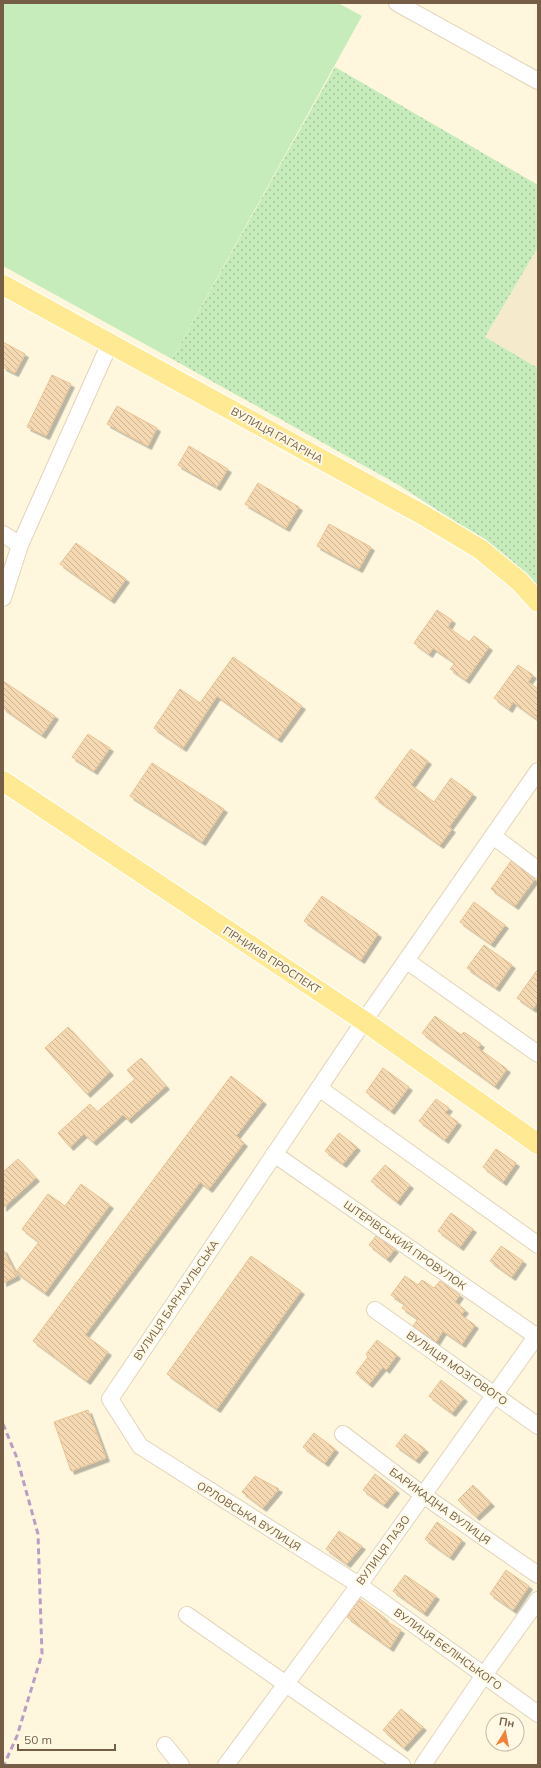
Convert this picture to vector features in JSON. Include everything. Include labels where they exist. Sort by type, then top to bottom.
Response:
[{"type":"main road","name":"ВУЛИЦЯ ГАГАРІНА","points":[[3,285],[110,342],[423,515],[480,549],[519,581],[538,602]]},
{"type":"main road","name":"ГІРНИКІВ ПРОСПЕКТ","points":[[3,780],[364,1021],[538,1144]]},
{"type":"street","points":[[401,4],[538,81]]},
{"type":"street","points":[[3,598],[20,546],[110,342]]},
{"type":"street","points":[[3,534],[20,546]]},
{"type":"street","points":[[274,1154],[364,1021],[538,771]]},
{"type":"street","points":[[493,836],[538,870]]},
{"type":"street","points":[[407,961],[538,1054]]},
{"type":"street","points":[[319,1088],[538,1245]]},
{"type":"street","name":"ШТЕРІВСЬКИЙ ПРОВУЛОК","points":[[274,1154],[537,1335]]},
{"type":"street","name":"ВУЛИЦЯ БАРНАУЛЬСЬКА","points":[[140,1446],[110,1399],[274,1154]]},
{"type":"street","name":"ВУЛИЦЯ МОЗГОВОГО","points":[[375,1310],[538,1426]]},
{"type":"street","name":"ВУЛИЦЯ ЛАЗО","points":[[226,1765],[359,1585],[537,1335]]},
{"type":"street","name":"БАРИКАДНА ВУЛИЦЯ","points":[[343,1434],[423,1495],[538,1576]]},
{"type":"street","name":"ОРЛОВСЬКА ВУЛИЦЯ","points":[[140,1446],[359,1585]]},
{"type":"street","name":"ВУЛИЦЯ БЄЛІНСЬКОГО","points":[[359,1585],[538,1714]]},
{"type":"street","points":[[423,1765],[484,1675],[538,1600]]},
{"type":"street","points":[[187,1615],[402,1765]]},
{"type":"street","points":[[165,1745],[181,1765]]},
{"type":"shaded area","points":[[538,247],[538,368],[485,337]]},
{"type":"green space","points":[[3,3],[338,3],[362,16],[172,359],[3,266]]},
{"type":"green space","points":[[335,67],[538,185],[538,247],[485,337],[538,368],[538,588],[474,534],[397,484],[172,359]]},
{"type":"building","points":[[3,342],[25,354],[15,373],[3,367]]},
{"type":"building","points":[[52,375],[71,384],[46,436],[27,427]]},
{"type":"building","points":[[117,406],[157,428],[148,446],[107,424]]},
{"type":"building","points":[[189,446],[228,469],[217,487],[178,465]]},
{"type":"building","points":[[258,483],[299,507],[286,528],[245,504]]},
{"type":"building","points":[[329,524],[371,547],[359,569],[317,546]]},
{"type":"building","points":[[76,543],[126,579],[111,600],[60,564]]},
{"type":"building","points":[[437,610],[452,620],[448,627],[469,642],[474,636],[489,647],[466,680],[450,669],[455,663],[433,648],[429,654],[414,643]]},
{"type":"building","points":[[233,657],[302,706],[278,739],[217,696],[183,748],[154,728],[180,689],[200,703]]},
{"type":"building","points":[[518,665],[533,675],[528,682],[538,689],[538,720],[513,702],[509,709],[494,698]]},
{"type":"building","points":[[3,681],[55,716],[42,735],[3,708]]},
{"type":"building","points":[[88,734],[110,748],[94,771],[72,757]]},
{"type":"building","points":[[411,749],[428,761],[411,785],[434,802],[451,778],[473,794],[449,827],[452,829],[440,845],[375,798]]},
{"type":"building","points":[[152,763],[224,809],[202,842],[130,796]]},
{"type":"building","points":[[511,861],[535,879],[515,906],[491,889]]},
{"type":"building","points":[[322,896],[378,934],[361,960],[304,921]]},
{"type":"building","points":[[474,902],[505,925],[491,944],[460,922]]},
{"type":"building","points":[[484,945],[512,965],[496,988],[467,968]]},
{"type":"building","points":[[538,969],[538,1002],[533,1009],[517,998]]},
{"type":"building","points":[[435,1016],[461,1035],[464,1032],[481,1044],[478,1048],[507,1069],[495,1086],[422,1033]]},
{"type":"building","points":[[68,1027],[110,1072],[87,1094],[45,1048]]},
{"type":"building","points":[[141,1058],[166,1086],[128,1120],[123,1115],[93,1142],[84,1134],[70,1147],[58,1133],[90,1104],[97,1112],[135,1079],[127,1070]]},
{"type":"building","points":[[383,1068],[409,1087],[391,1111],[366,1092]]},
{"type":"building","points":[[231,1076],[263,1101],[236,1136],[244,1143],[209,1189],[200,1182],[85,1335],[108,1352],[87,1381],[33,1341]]},
{"type":"building","points":[[436,1099],[449,1108],[445,1113],[458,1122],[445,1140],[419,1121]]},
{"type":"building","points":[[339,1133],[357,1147],[343,1164],[325,1151]]},
{"type":"building","points":[[496,1149],[516,1163],[503,1182],[483,1167]]},
{"type":"building","points":[[18,1159],[36,1178],[3,1208],[3,1172]]},
{"type":"building","points":[[385,1165],[410,1185],[397,1202],[371,1181]]},
{"type":"building","points":[[81,1184],[110,1205],[45,1293],[16,1272],[39,1242],[22,1229],[48,1194],[65,1206]]},
{"type":"building","points":[[451,1213],[473,1229],[460,1247],[438,1231]]},
{"type":"building","points":[[376,1236],[395,1249],[387,1259],[369,1245]]},
{"type":"building","points":[[501,1246],[523,1261],[512,1277],[490,1261]]},
{"type":"building","points":[[3,1249],[17,1276],[3,1283]]},
{"type":"building","points":[[251,1256],[301,1291],[217,1409],[167,1374]]},
{"type":"building","points":[[405,1276],[418,1285],[422,1280],[434,1288],[440,1281],[460,1295],[455,1302],[465,1310],[461,1315],[475,1325],[462,1344],[443,1331],[436,1342],[413,1326],[418,1319],[402,1308],[405,1304],[391,1295]]},
{"type":"building","points":[[377,1340],[397,1355],[386,1370],[383,1367],[369,1384],[356,1373],[368,1357],[366,1354]]},
{"type":"building","points":[[441,1380],[464,1398],[452,1413],[429,1396]]},
{"type":"building","points":[[88,1410],[106,1458],[71,1471],[54,1422]]},
{"type":"building","points":[[314,1433],[335,1449],[325,1463],[303,1447]]},
{"type":"building","points":[[405,1434],[425,1449],[416,1460],[396,1446]]},
{"type":"building","points":[[375,1474],[396,1490],[384,1505],[363,1490]]},
{"type":"building","points":[[255,1476],[279,1489],[263,1508],[242,1492]]},
{"type":"building","points":[[473,1485],[491,1503],[476,1517],[458,1500]]},
{"type":"building","points":[[437,1522],[462,1540],[450,1557],[425,1539]]},
{"type":"building","points":[[339,1531],[362,1546],[347,1564],[326,1549]]},
{"type":"building","points":[[506,1570],[529,1586],[513,1610],[490,1594]]},
{"type":"building","points":[[405,1575],[436,1596],[424,1613],[393,1591]]},
{"type":"building","points":[[360,1599],[385,1618],[384,1620],[401,1630],[390,1648],[347,1617]]},
{"type":"building","points":[[401,1709],[423,1727],[404,1748],[383,1730]]},
{"type":"railway","points":[[3,1424],[17,1458],[38,1534],[42,1654],[17,1736],[4,1765]]}]
